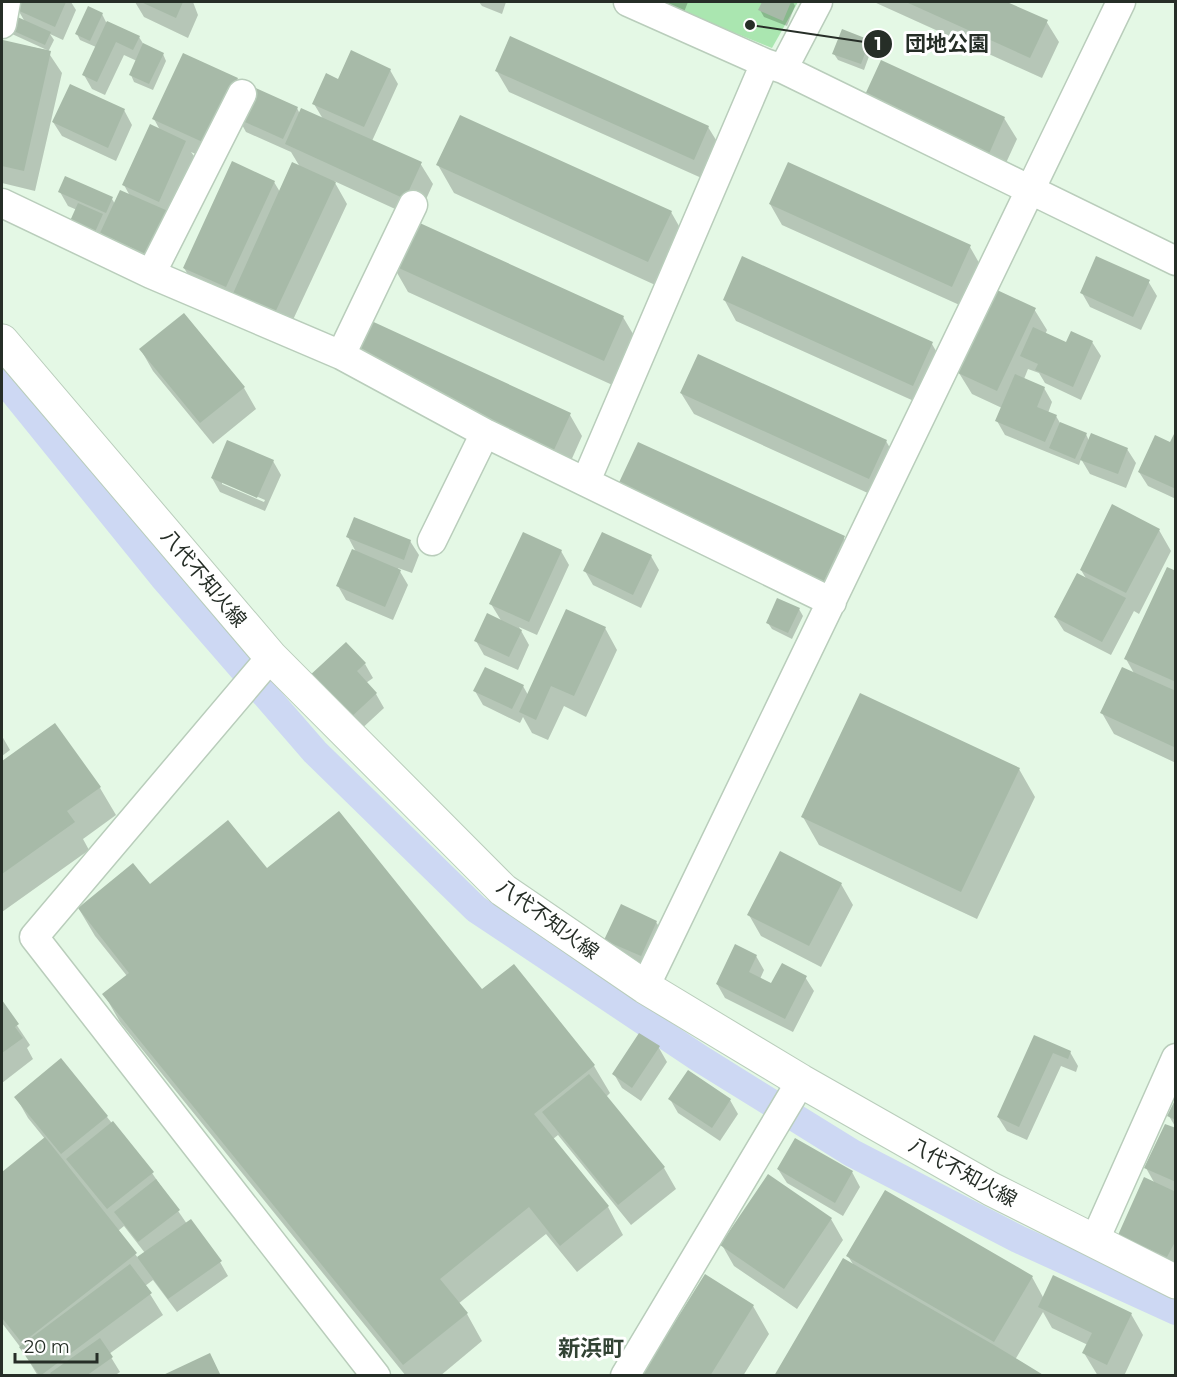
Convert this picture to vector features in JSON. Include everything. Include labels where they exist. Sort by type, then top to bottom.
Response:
[{"type":"main road","name":"八代不知火線","points":[[2,341],[260,672],[503,890],[645,987],[791,1100],[991,1189],[1176,1282]]},
{"type":"street","points":[[2,24],[6,2]]},
{"type":"street","points":[[628,2],[774,66],[1176,261]]},
{"type":"street","points":[[586,481],[774,66],[818,2]]},
{"type":"street","points":[[645,987],[1121,2]]},
{"type":"street","points":[[151,274],[242,94]]},
{"type":"street","points":[[2,203],[151,274],[341,356],[485,432],[832,602]]},
{"type":"street","points":[[341,356],[413,205]]},
{"type":"street","points":[[432,541],[485,432]]},
{"type":"street","points":[[260,672],[34,937],[376,1376]]},
{"type":"street","points":[[1094,1242],[1176,1058]]},
{"type":"street","points":[[625,1376],[791,1100]]},
{"type":"green space","points":[[658,2],[798,2],[772,48]]},
{"type":"building","points":[[19,2],[66,2],[55,27],[15,9]]},
{"type":"building","points":[[141,2],[183,2],[176,18]]},
{"type":"building","points":[[762,2],[791,2],[783,21],[758,10]]},
{"type":"building","points":[[906,2],[1007,2],[1048,20],[1030,58]]},
{"type":"building","points":[[88,6],[103,13],[90,41],[75,34]]},
{"type":"building","points":[[13,15],[51,32],[45,45],[7,28]]},
{"type":"building","points":[[107,21],[140,36],[133,50],[116,42],[97,82],[82,75]]},
{"type":"building","points":[[842,29],[870,40],[861,64],[832,54]]},
{"type":"building","points":[[510,36],[709,126],[694,160],[495,71]]},
{"type":"building","points":[[3,40],[51,51],[24,171],[2,166]]},
{"type":"building","points":[[143,43],[164,53],[149,84],[129,75]]},
{"type":"building","points":[[351,50],[391,69],[364,127],[312,104],[326,73],[338,79]]},
{"type":"building","points":[[183,53],[238,78],[207,144],[152,119]]},
{"type":"building","points":[[881,60],[1005,117],[988,156],[863,99]]},
{"type":"building","points":[[70,84],[125,109],[108,148],[52,122]]},
{"type":"building","points":[[251,86],[298,107],[283,139],[236,118]]},
{"type":"building","points":[[301,108],[422,162],[405,199],[285,144]]},
{"type":"building","points":[[460,115],[672,211],[648,262],[436,165]]},
{"type":"building","points":[[150,124],[186,141],[159,202],[122,185]]},
{"type":"building","points":[[232,161],[275,181],[226,287],[183,268]]},
{"type":"building","points":[[292,162],[336,182],[273,317],[231,298]]},
{"type":"building","points":[[788,162],[971,245],[952,287],[769,204]]},
{"type":"building","points":[[65,176],[113,197],[106,213],[58,192]]},
{"type":"building","points":[[120,190],[168,211],[148,255],[100,233]]},
{"type":"building","points":[[78,203],[103,214],[91,241],[66,230]]},
{"type":"building","points":[[411,219],[624,316],[604,361],[390,264]]},
{"type":"building","points":[[742,256],[933,342],[913,386],[723,300]]},
{"type":"building","points":[[1096,256],[1150,280],[1133,317],[1080,293]]},
{"type":"building","points":[[997,290],[1036,308],[997,391],[958,373]]},
{"type":"building","points":[[184,313],[245,387],[200,423],[139,349]]},
{"type":"building","points":[[365,318],[571,413],[553,452],[347,357]]},
{"type":"building","points":[[1033,327],[1066,342],[1071,331],[1093,341],[1073,387],[1035,370],[1038,364],[1020,356]]},
{"type":"building","points":[[698,354],[887,440],[869,479],[680,393]]},
{"type":"building","points":[[1015,374],[1045,387],[1037,407],[1057,415],[1045,442],[995,421]]},
{"type":"building","points":[[1060,422],[1087,433],[1075,459],[1049,448]]},
{"type":"building","points":[[1176,430],[1176,489],[1138,472],[1155,435],[1170,442]]},
{"type":"building","points":[[1091,433],[1128,448],[1118,474],[1080,460]]},
{"type":"building","points":[[227,440],[274,460],[257,498],[211,478]]},
{"type":"building","points":[[638,442],[845,536],[822,585],[615,491]]},
{"type":"building","points":[[1112,504],[1160,529],[1126,593],[1080,570]]},
{"type":"building","points":[[354,517],[411,540],[404,560],[346,537]]},
{"type":"building","points":[[523,532],[562,550],[529,622],[489,604]]},
{"type":"building","points":[[602,532],[652,555],[633,595],[583,571]]},
{"type":"building","points":[[352,549],[401,570],[385,607],[336,586]]},
{"type":"building","points":[[1167,567],[1176,571],[1176,682],[1124,659]]},
{"type":"building","points":[[1077,573],[1126,598],[1102,642],[1054,617]]},
{"type":"building","points":[[777,598],[800,608],[788,633],[766,623]]},
{"type":"building","points":[[566,609],[606,627],[574,696],[551,686],[536,720],[519,712]]},
{"type":"building","points":[[487,613],[522,630],[509,657],[474,641]]},
{"type":"building","points":[[346,642],[366,663],[357,671],[377,693],[348,720],[308,677]]},
{"type":"building","points":[[485,667],[524,685],[512,709],[473,691]]},
{"type":"building","points":[[1122,667],[1176,691],[1174,747],[1100,713]]},
{"type":"building","points":[[860,693],[1020,768],[961,892],[801,817]]},
{"type":"building","points":[[55,723],[101,787],[67,811],[75,822],[2,874],[2,761]]},
{"type":"building","points":[[339,811],[482,989],[514,964],[595,1065],[534,1114],[609,1206],[560,1246],[529,1207],[440,1279],[468,1313],[403,1365],[102,994],[129,973],[78,908],[133,863],[150,884],[228,820],[267,868]]},
{"type":"building","points":[[780,851],[842,883],[809,946],[747,915]]},
{"type":"building","points":[[621,904],[657,921],[641,956],[604,940]]},
{"type":"building","points":[[735,944],[757,955],[749,972],[771,983],[782,963],[807,976],[785,1019],[716,984]]},
{"type":"building","points":[[2,1000],[19,1024],[15,1027],[23,1038],[2,1053]]},
{"type":"building","points":[[639,1033],[660,1046],[632,1088],[612,1074]]},
{"type":"building","points":[[1034,1035],[1071,1051],[1068,1059],[1053,1053],[1019,1127],[997,1117]]},
{"type":"building","points":[[61,1058],[108,1116],[61,1154],[14,1097]]},
{"type":"building","points":[[688,1070],[731,1099],[712,1128],[668,1099]]},
{"type":"building","points":[[589,1074],[665,1167],[618,1205],[542,1112]]},
{"type":"building","points":[[1176,1098],[1176,1120],[1167,1116]]},
{"type":"building","points":[[113,1121],[154,1172],[107,1209],[66,1159]]},
{"type":"building","points":[[1165,1124],[1176,1128],[1176,1182],[1144,1168]]},
{"type":"building","points":[[45,1137],[137,1253],[22,1343],[2,1318],[2,1172]]},
{"type":"building","points":[[795,1138],[853,1171],[835,1203],[777,1169]]},
{"type":"building","points":[[768,1174],[832,1218],[784,1289],[720,1245]]},
{"type":"building","points":[[1144,1177],[1176,1192],[1176,1240],[1167,1257],[1118,1235]]},
{"type":"building","points":[[156,1179],[180,1210],[138,1242],[114,1212]]},
{"type":"building","points":[[885,1190],[1033,1276],[994,1342],[846,1256]]},
{"type":"building","points":[[191,1219],[222,1261],[168,1299],[137,1257]]},
{"type":"building","points":[[843,1258],[994,1345],[1045,1376],[774,1376]]},
{"type":"building","points":[[130,1264],[152,1293],[40,1376],[19,1347]]},
{"type":"building","points":[[705,1274],[754,1305],[710,1376],[641,1376]]},
{"type":"building","points":[[1053,1275],[1132,1313],[1107,1365],[1082,1353],[1092,1333],[1038,1307]]},
{"type":"building","points":[[100,1338],[113,1357],[86,1376],[52,1376],[50,1373]]},
{"type":"building","points":[[210,1353],[221,1376],[161,1376]]},
{"type":"waterway","points":[[2,378],[163,577],[315,752],[476,909],[699,1058],[852,1153],[1018,1239],[1176,1311]]},
{"type":"place","name":"団地公園","points":[[750,25]]},
{"type":"district","name":"新浜町","points":[[591,1348]]}]
